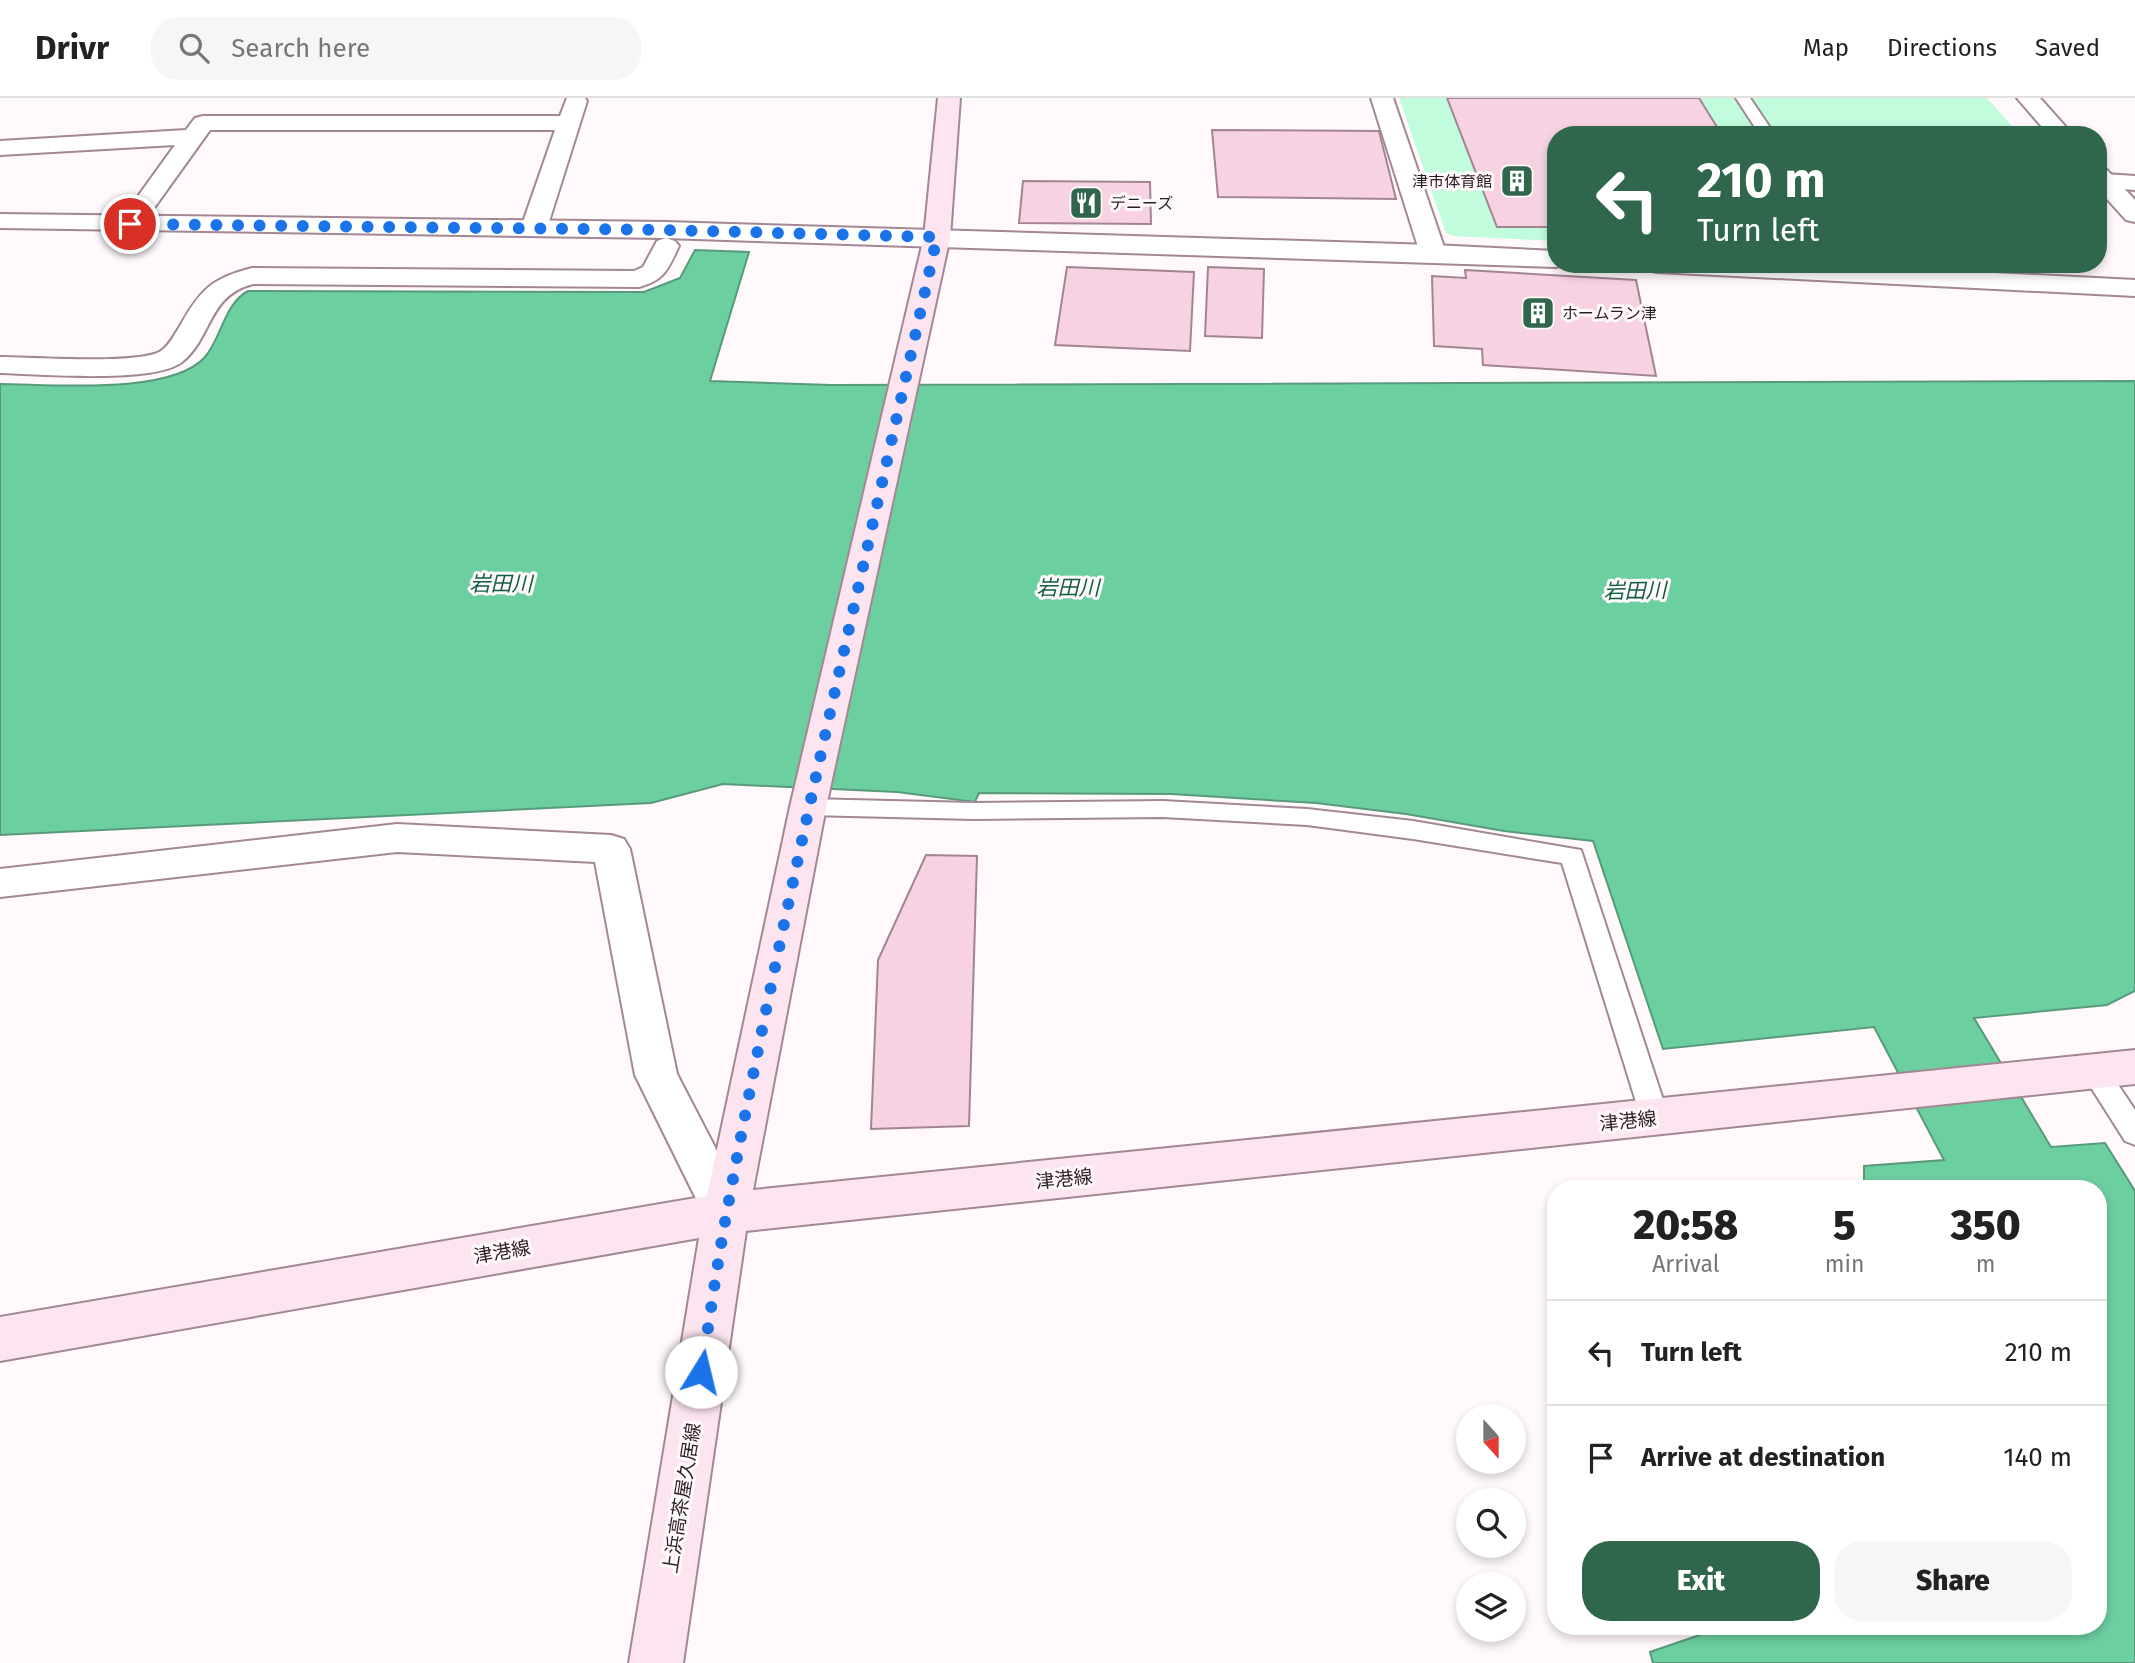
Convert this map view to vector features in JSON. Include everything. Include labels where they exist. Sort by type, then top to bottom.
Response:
[{"type":"main road","name":"上浜高茶屋久居線","points":[[656,1663],[726,1213],[809,803],[937,237],[949,98]]},
{"type":"main road","name":"津港線","points":[[0,1339],[726,1213],[2135,1067]]},
{"type":"street","points":[[130,224],[218,98]]},
{"type":"street","points":[[534,229],[578,98]]},
{"type":"street","points":[[1382,98],[1433,253]]},
{"type":"street","points":[[2028,98],[2054,126]]},
{"type":"street","points":[[0,148],[198,130],[569,123]]},
{"type":"street","points":[[2107,179],[2135,183]]},
{"type":"street","points":[[2107,184],[2135,215]]},
{"type":"street","points":[[0,221],[937,237],[1547,259]]},
{"type":"street","points":[[0,365],[141,366],[165,361],[181,347],[214,290],[252,276],[639,279],[653,272],[666,246]]},
{"type":"street","points":[[1907,273],[2135,288]]},
{"type":"street","points":[[0,883],[397,838],[611,849],[656,1075],[726,1213]]},
{"type":"lane","points":[[1743,98],[1762,126]]},
{"type":"lane","points":[[809,803],[974,811],[1163,808],[1294,816],[1413,830],[1573,856],[1668,1116]]},
{"type":"lane","points":[[2076,1072],[2135,1133]]},
{"type":"shaded area","points":[[1399,98],[1987,98],[2012,126],[1547,126],[1547,241],[1452,236],[1446,233]]},
{"type":"water","name":"岩田川","points":[[695,250],[749,252],[710,381],[831,385],[2135,381],[2135,991],[2107,1005],[1974,1018],[2051,1147],[2105,1143],[2135,1191],[2135,1663],[1653,1663],[1650,1652],[1700,1635],[2107,1635],[2107,1180],[1864,1180],[1864,1166],[1944,1160],[1874,1027],[1663,1049],[1593,841],[1504,831],[1406,814],[1316,803],[1171,794],[979,793],[975,802],[897,792],[723,784],[651,803],[0,835],[0,384],[108,385],[165,378],[188,369],[205,357],[228,312],[248,291],[644,292],[680,278]]},
{"type":"building","name":"津市体育館","points":[[1447,98],[1699,98],[1716,126],[1547,126],[1547,227],[1497,227]]},
{"type":"building","points":[[1212,130],[1379,131],[1396,199],[1218,197]]},
{"type":"building","name":"デニーズ","points":[[1023,181],[1150,182],[1151,224],[1019,223]]},
{"type":"building","points":[[1067,267],[1194,272],[1190,351],[1055,345]]},
{"type":"building","points":[[1208,267],[1264,269],[1262,338],[1205,336]]},
{"type":"building","name":"ホームラン津","points":[[1465,270],[1636,280],[1656,376],[1483,365],[1482,349],[1434,346],[1432,276],[1466,278]]},
{"type":"building","points":[[926,855],[977,856],[969,1126],[871,1129],[878,960]]},
{"type":"place","name":"津市体育館","points":[[1517,181]]},
{"type":"place","name":"デニーズ","points":[[1086,203]]},
{"type":"place","name":"ホームラン津","points":[[1538,313]]},
{"type":"route","points":[[130,224],[665,230],[937,237],[808,807],[726,1213],[701,1372]]}]
